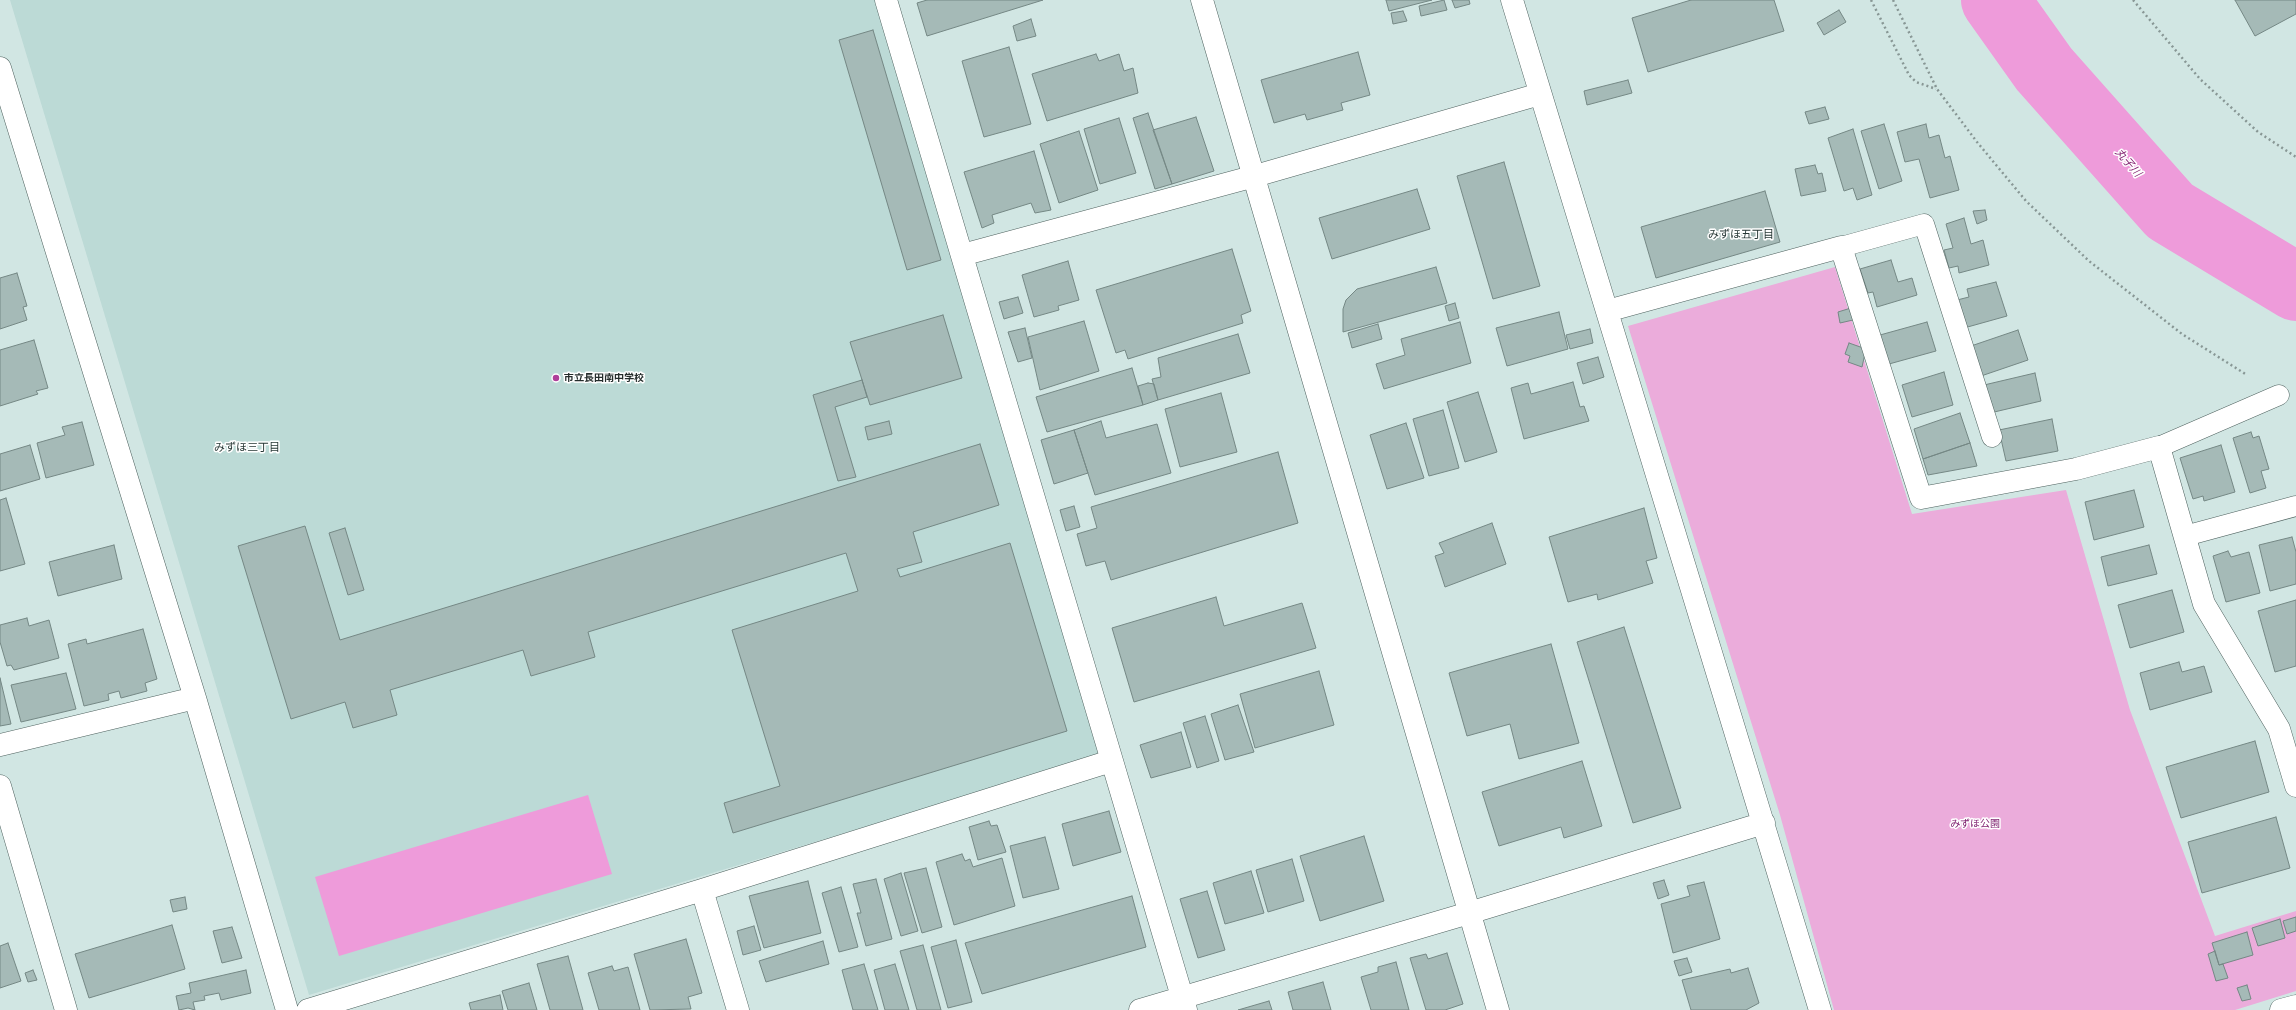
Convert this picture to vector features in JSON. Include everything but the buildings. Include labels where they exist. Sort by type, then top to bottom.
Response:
[{"type":"street","points":[[886,0],[1110,761],[1184,1004]]},
{"type":"street","points":[[1202,0],[1255,176],[1498,1010]]},
{"type":"street","points":[[1512,0],[1820,1010]]},
{"type":"street","points":[[0,68],[195,698],[287,1010]]},
{"type":"street","points":[[962,255],[1255,176],[1540,94]]},
{"type":"street","points":[[1607,311],[1841,247],[1921,498],[2076,469],[2159,447],[2204,604],[2279,729],[2296,786]]},
{"type":"street","points":[[0,745],[195,698]]},
{"type":"street","points":[[308,1010],[702,890],[1110,761]]},
{"type":"street","points":[[0,786],[66,1010]]},
{"type":"street","points":[[1140,1010],[1184,1004],[1469,913],[1764,823]]},
{"type":"street","points":[[702,890],[738,1010]]},
{"type":"street","points":[[2281,1010],[2296,1006]]},
{"type":"lane","points":[[1841,247],[1924,224],[1992,437]]},
{"type":"lane","points":[[2159,447],[2279,395]]},
{"type":"lane","points":[[2185,536],[2296,506]]},
{"type":"path","points":[[1870,0],[1909,75],[1916,82],[1937,89]]},
{"type":"path","points":[[1893,0],[1937,89],[1977,142],[2026,201],[2089,261],[2182,334],[2279,395]]},
{"type":"path","points":[[2133,0],[2200,79],[2258,132],[2296,157]]},
{"type":"shaded area","name":"市立長田南中学校","points":[[10,0],[876,0],[1099,756],[309,995]]},
{"type":"shaded area","points":[[588,795],[612,874],[339,956],[315,877]]},
{"type":"green space","name":"みずほ公園","points":[[1835,267],[1912,514],[2066,490],[2130,710],[2215,936],[2296,911],[2296,991],[2235,1010],[1834,1010],[1780,815],[1628,326]]},
{"type":"waterway","name":"丸子川","points":[[1995,0],[2044,69],[2170,211],[2296,287]]},
{"type":"place","name":"市立長田南中学校","points":[[556,378]]},
{"type":"district","name":"みずほ五丁目","points":[[1741,235]]},
{"type":"district","name":"みずほ三丁目","points":[[247,448]]}]
